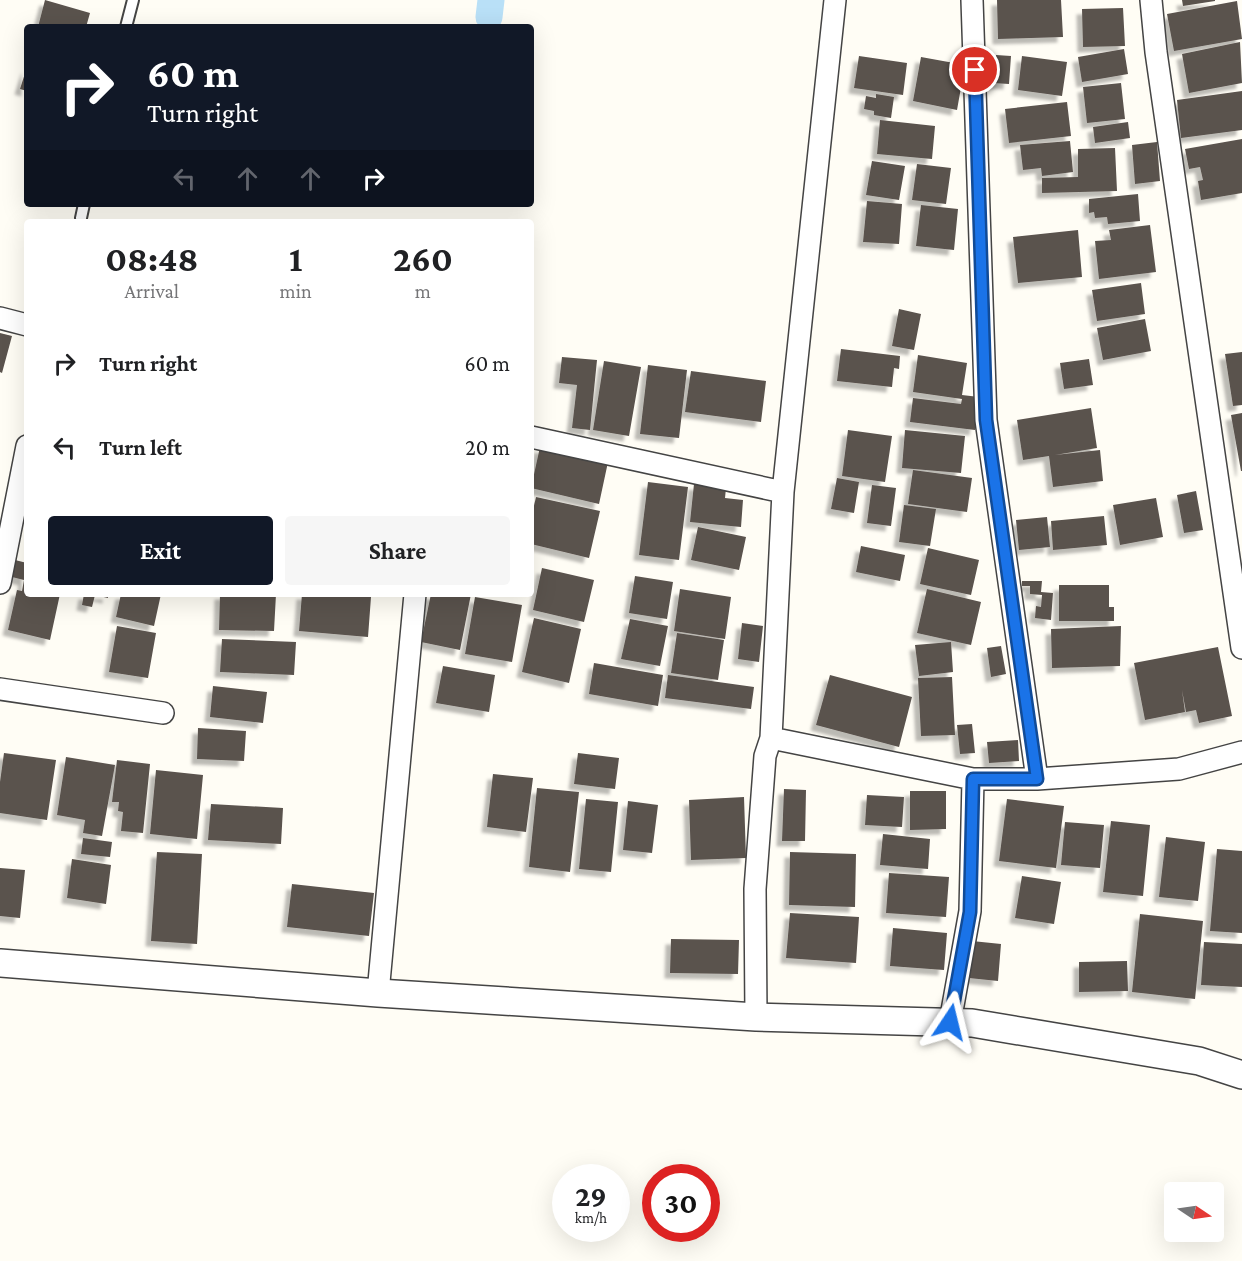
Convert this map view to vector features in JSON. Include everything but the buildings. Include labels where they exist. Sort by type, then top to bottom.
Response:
[{"type":"street","points":[[756,1017],[755,889],[765,756],[771,738],[783,492],[835,0]]},
{"type":"street","points":[[972,0],[986,420],[1037,779]]},
{"type":"street","points":[[1151,0],[1156,52],[1242,648]]},
{"type":"street","points":[[0,318],[24,324]]},
{"type":"street","points":[[534,437],[783,492]]},
{"type":"street","points":[[0,583],[24,461]]},
{"type":"street","points":[[378,993],[415,597]]},
{"type":"street","points":[[0,689],[163,713]]},
{"type":"street","points":[[771,738],[973,779],[1037,779],[1179,769],[1242,752]]},
{"type":"street","points":[[950,1022],[970,912],[973,779]]},
{"type":"street","points":[[0,963],[378,993],[756,1017],[972,1023],[1199,1061],[1242,1076]]},
{"type":"lane","points":[[127,24],[133,0]]},
{"type":"lane","points":[[81,218],[83,207]]},
{"type":"waterway","points":[[489,17],[491,0]]},
{"type":"route","points":[[950,1022],[970,912],[973,779],[1037,779],[986,420],[975,70]]}]
